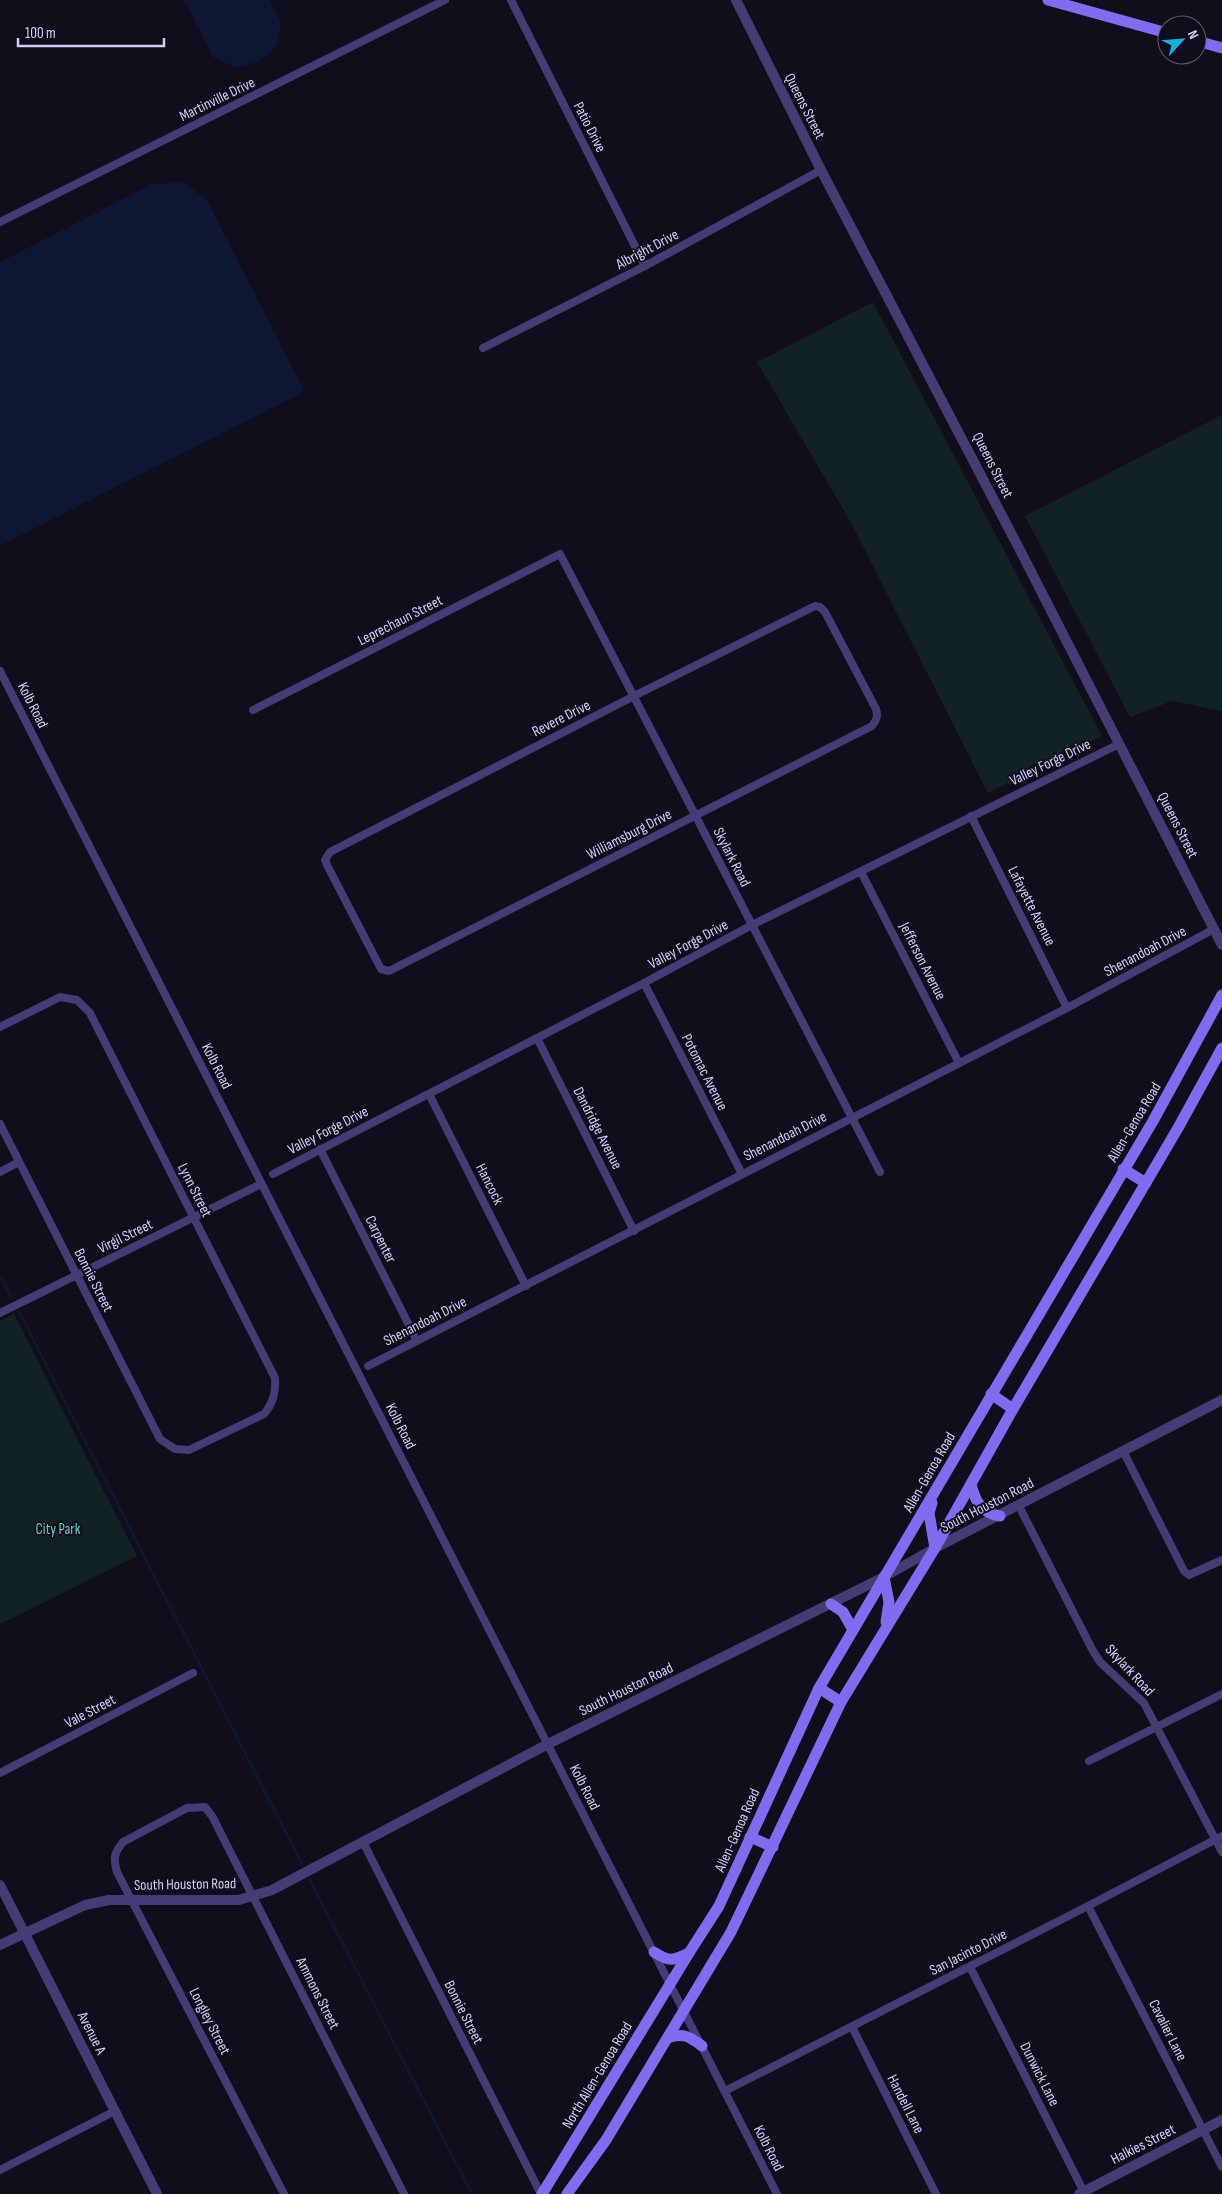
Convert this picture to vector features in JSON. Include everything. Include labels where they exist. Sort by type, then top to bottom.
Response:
[{"type":"main road","points":[[1048,0],[1157,30]]},
{"type":"main road","points":[[1207,44],[1222,48]]},
{"type":"main road","name":"Allen-Genoa Road","points":[[678,1971],[688,1952],[719,1906],[819,1688],[1153,1121],[1222,995]]},
{"type":"main road","points":[[566,2194],[606,2140],[731,1932],[841,1702],[935,1548],[1013,1408],[1146,1183],[1222,1048]]},
{"type":"main road","points":[[1123,1169],[1146,1183]]},
{"type":"main road","points":[[991,1394],[1013,1408]]},
{"type":"main road","points":[[971,1484],[974,1499],[982,1508],[990,1514],[1000,1516]]},
{"type":"main road","points":[[935,1548],[929,1513],[939,1485]]},
{"type":"main road","points":[[883,1633],[889,1602],[884,1577]]},
{"type":"main road","points":[[831,1604],[848,1617],[853,1630]]},
{"type":"main road","points":[[819,1688],[841,1702]]},
{"type":"main road","points":[[750,1837],[773,1847]]},
{"type":"main road","points":[[654,1952],[665,1959],[675,1960],[688,1952]]},
{"type":"main road","name":"North Allen-Genoa Road","points":[[542,2194],[678,1971]]},
{"type":"main road","points":[[668,2038],[678,2034],[688,2036],[702,2046]]},
{"type":"street","name":"Martinville Drive","points":[[0,222],[445,0]]},
{"type":"street","name":"Patio Drive","points":[[511,0],[645,266]]},
{"type":"street","name":"Queens Street","points":[[736,0],[821,170],[1000,510],[1222,945]]},
{"type":"street","name":"Albright Drive","points":[[484,348],[645,266],[821,170]]},
{"type":"street","name":"Skylark Road","points":[[560,554],[880,1172]]},
{"type":"street","name":"Leprechaun Street","points":[[253,710],[560,554]]},
{"type":"street","name":"Revere Drive","points":[[356,922],[325,860],[330,852],[634,696],[815,606],[820,607],[825,612],[851,661]]},
{"type":"street","name":"Williamsburg Drive","points":[[356,922],[378,965],[381,969],[389,971],[872,726],[878,714],[851,661]]},
{"type":"street","name":"Kolb Road","points":[[0,671],[778,2194]]},
{"type":"street","name":"Valley Forge Drive","points":[[272,1174],[644,983],[752,925],[1119,744]]},
{"type":"street","name":"Lafayette Avenue","points":[[972,816],[1067,1008]]},
{"type":"street","name":"Jefferson Avenue","points":[[861,872],[959,1063]]},
{"type":"street","name":"Shenandoah Drive","points":[[368,1366],[1067,1008],[1214,929]]},
{"type":"street","name":"Potomac Avenue","points":[[644,983],[742,1174]]},
{"type":"street","name":"Lynn Street","points":[[0,1026],[60,997],[77,1000],[95,1020],[275,1378],[274,1397],[271,1406],[264,1414],[189,1450],[175,1449],[168,1445]]},
{"type":"street","name":"Dandridge Avenue","points":[[537,1038],[634,1230]]},
{"type":"street","name":"Hancock","points":[[429,1094],[526,1286]]},
{"type":"street","name":"Bonnie Street","points":[[0,1124],[160,1439],[168,1445]]},
{"type":"street","name":"Carpenter","points":[[320,1149],[417,1341]]},
{"type":"street","points":[[0,1172],[19,1162]]},
{"type":"street","name":"Virgil Street","points":[[0,1313],[261,1184]]},
{"type":"street","name":"South Houston Road","points":[[0,1945],[85,1905],[109,1900],[221,1901],[254,1896],[272,1890],[548,1744],[884,1577],[935,1548],[1222,1400]]},
{"type":"street","points":[[1123,1451],[1184,1571],[1189,1575],[1195,1574],[1222,1560]]},
{"type":"street","name":"Skylark Road","points":[[1019,1506],[1096,1656],[1105,1667],[1133,1690],[1144,1703],[1219,1837],[1222,1852]]},
{"type":"street","name":"Vale Street","points":[[0,1773],[193,1673]]},
{"type":"street","points":[[1088,1761],[1222,1694]]},
{"type":"street","name":"Longley Street","points":[[205,1807],[187,1808],[123,1842],[116,1850],[113,1859],[117,1872],[284,2194]]},
{"type":"street","name":"Ammons Street","points":[[205,1807],[212,1816],[254,1896],[404,2194]]},
{"type":"street","name":"San Jacinto Drive","points":[[724,2091],[970,1967],[1219,1837]]},
{"type":"street","name":"Bonnie Street","points":[[363,1842],[542,2194]]},
{"type":"street","name":"Avenue A","points":[[0,1885],[157,2194]]},
{"type":"street","name":"Cavalier Lane","points":[[1088,1906],[1222,2167]]},
{"type":"street","name":"Dunwick Lane","points":[[970,1967],[1082,2193]]},
{"type":"street","name":"Handell Lane","points":[[852,2027],[936,2194]]},
{"type":"street","points":[[0,2170],[115,2111]]},
{"type":"street","name":"Halkies Street","points":[[1082,2193],[1222,2120]]},
{"type":"green space","points":[[873,302],[1102,736],[988,793],[850,521],[757,362]]},
{"type":"green space","points":[[1222,415],[1222,711],[1172,701],[1130,717],[1025,516]]},
{"type":"green space","name":"City Park","points":[[14,1314],[137,1556],[0,1624],[0,1321]]},
{"type":"water","points":[[184,0],[270,0],[281,22],[278,44],[261,61],[236,68],[214,58]]},
{"type":"water","points":[[183,182],[207,200],[303,388],[302,393],[0,546],[0,262],[152,184]]},
{"type":"waterway","points":[[0,1275],[12,1298]]},
{"type":"waterway","points":[[19,1312],[302,1864]]},
{"type":"waterway","points":[[310,1880],[472,2194]]}]
